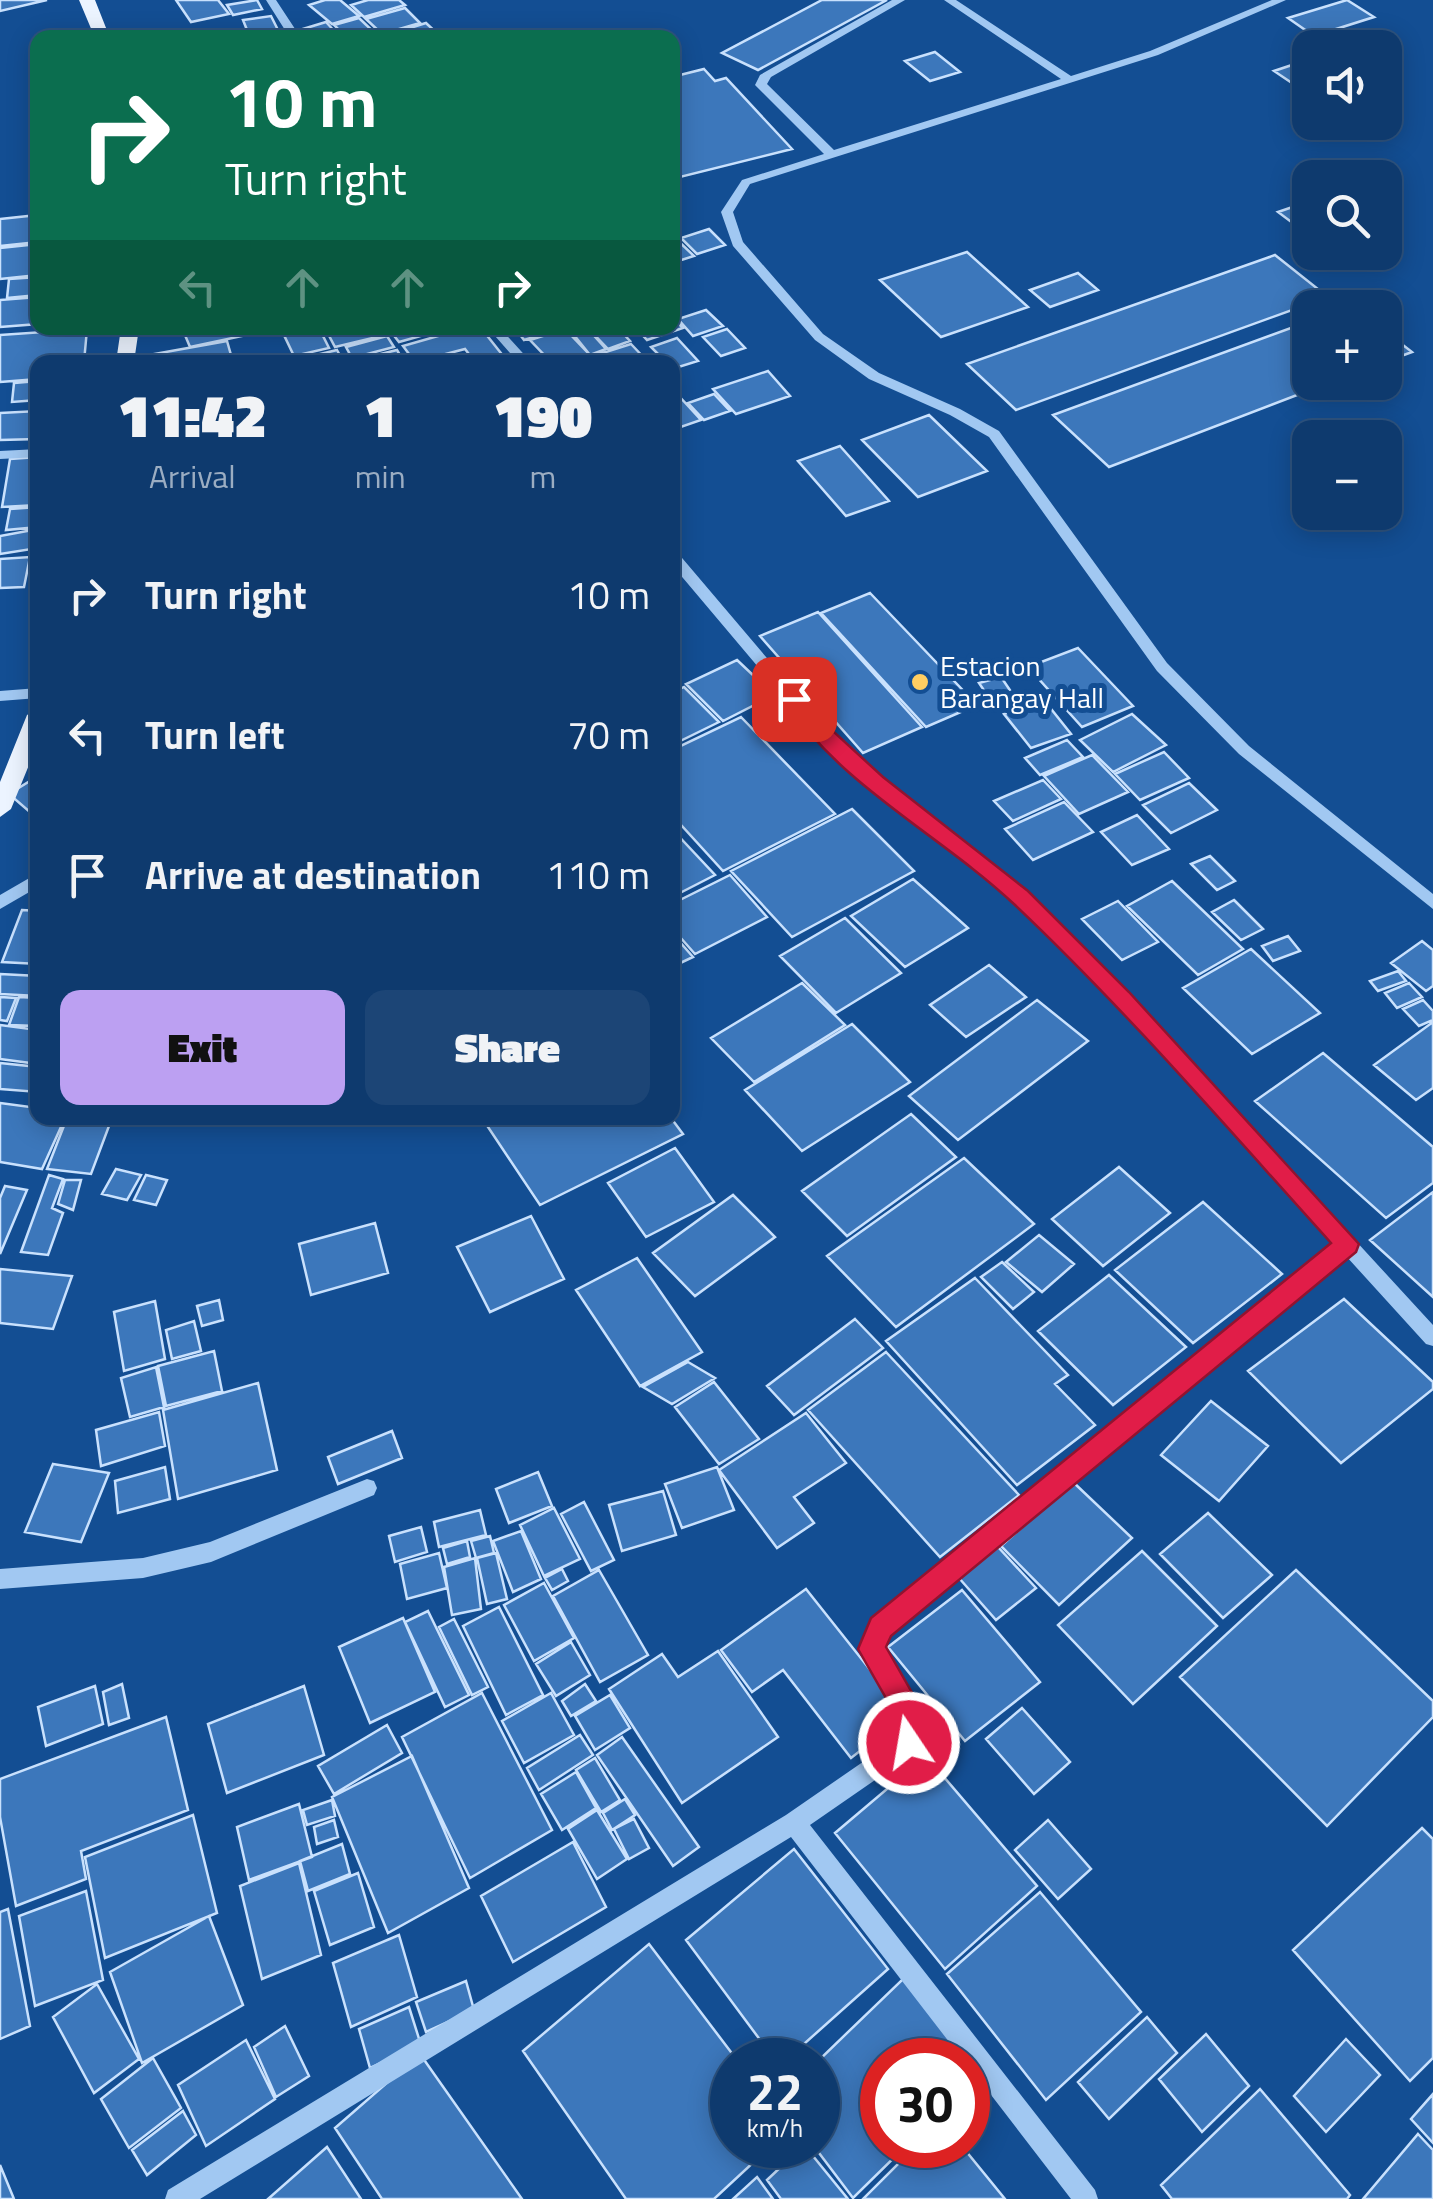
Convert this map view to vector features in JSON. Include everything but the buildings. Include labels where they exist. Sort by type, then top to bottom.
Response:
[{"type":"main road","points":[[87,0],[100,30]]},
{"type":"main road","points":[[0,810],[30,735]]},
{"type":"street","points":[[272,0],[291,30]]},
{"type":"street","points":[[831,154],[761,84],[766,75],[900,0]]},
{"type":"street","points":[[949,0],[1067,78]]},
{"type":"street","points":[[1282,0],[1154,53],[746,182],[727,212],[737,244],[818,337],[874,376],[994,434],[1162,667],[1244,750],[1433,903]]},
{"type":"street","points":[[500,335],[519,355]]},
{"type":"street","points":[[0,455],[30,453]]},
{"type":"street","points":[[680,564],[818,728],[876,782],[1020,897],[1122,998],[1433,1338]]},
{"type":"street","points":[[0,696],[30,694]]},
{"type":"street","points":[[0,904],[30,883]]},
{"type":"street","points":[[178,2199],[794,1823],[909,1743],[914,1719],[872,1649],[881,1627],[1347,1244]]},
{"type":"street","points":[[0,1579],[144,1568],[211,1552],[367,1488]]},
{"type":"street","points":[[794,1823],[1086,2199]]},
{"type":"place","name":"Estacion Barangay Hall","points":[[920,682]]},
{"type":"route","points":[[794,699],[818,728],[876,782],[1020,897],[1122,998],[1347,1244],[881,1627],[872,1649],[914,1719],[909,1743]]}]
